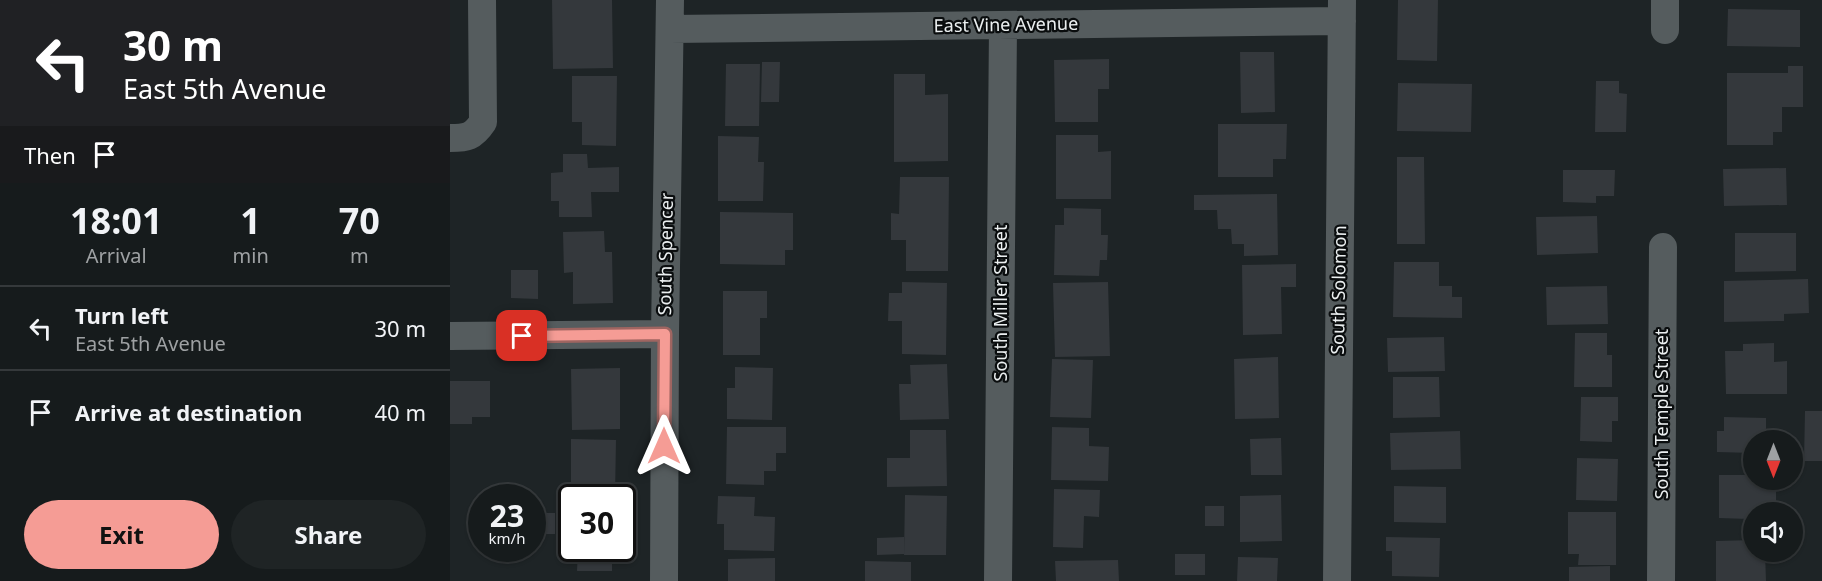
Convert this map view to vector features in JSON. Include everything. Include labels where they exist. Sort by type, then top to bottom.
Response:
[{"type":"street","points":[[463,135],[483,122],[482,0]]},
{"type":"street","name":"South Spencer","points":[[664,581],[670,0]]},
{"type":"street","points":[[1665,0],[1665,30]]},
{"type":"street","name":"East Vine Avenue","points":[[670,29],[1003,26],[1342,10]]},
{"type":"street","name":"South Solomon","points":[[1337,581],[1342,10]]},
{"type":"street","name":"South Miller Street","points":[[998,581],[1003,26]]},
{"type":"street","name":"South Temple Street","points":[[1661,581],[1663,247]]},
{"type":"street","points":[[450,336],[665,334]]},
{"type":"building","points":[[552,0],[612,0],[613,68],[553,69]]},
{"type":"building","points":[[1398,0],[1438,0],[1437,61],[1397,60]]},
{"type":"building","points":[[1728,9],[1800,10],[1800,47],[1727,46]]},
{"type":"building","points":[[1240,52],[1274,52],[1275,112],[1241,113]]},
{"type":"building","points":[[1109,59],[1109,89],[1098,89],[1098,122],[1055,122],[1054,60]]},
{"type":"building","points":[[762,62],[780,62],[779,102],[761,102]]},
{"type":"building","points":[[726,64],[760,64],[759,126],[725,126]]},
{"type":"building","points":[[1788,66],[1803,66],[1803,107],[1782,107],[1782,132],[1773,132],[1773,145],[1727,145],[1727,73],[1788,73]]},
{"type":"building","points":[[894,74],[925,74],[925,95],[948,94],[948,161],[894,162]]},
{"type":"building","points":[[572,76],[617,76],[616,146],[582,145],[582,122],[572,122]]},
{"type":"building","points":[[1596,81],[1619,81],[1619,93],[1627,94],[1626,132],[1595,132]]},
{"type":"building","points":[[1398,83],[1472,84],[1471,132],[1397,131]]},
{"type":"building","points":[[1218,124],[1287,124],[1286,159],[1273,159],[1273,177],[1218,177]]},
{"type":"building","points":[[1056,135],[1098,135],[1098,152],[1111,151],[1111,199],[1056,199]]},
{"type":"building","points":[[718,136],[759,137],[758,162],[764,162],[763,201],[718,201]]},
{"type":"building","points":[[563,154],[587,154],[588,168],[619,167],[619,192],[591,192],[592,217],[559,217],[559,201],[551,201],[551,173],[563,172]]},
{"type":"building","points":[[1397,157],[1424,157],[1425,244],[1397,244]]},
{"type":"building","points":[[1786,168],[1787,205],[1724,206],[1723,169]]},
{"type":"building","points":[[1563,170],[1615,170],[1614,196],[1596,196],[1596,203],[1563,202]]},
{"type":"building","points":[[900,177],[949,177],[948,271],[906,271],[906,240],[891,240],[891,213],[899,214]]},
{"type":"building","points":[[1277,194],[1278,255],[1244,256],[1244,244],[1232,244],[1231,229],[1218,229],[1217,210],[1194,210],[1194,195]]},
{"type":"building","points":[[1064,208],[1101,209],[1101,235],[1108,235],[1107,260],[1100,260],[1099,276],[1054,275],[1055,225],[1064,225]]},
{"type":"building","points":[[720,212],[793,213],[793,250],[785,250],[785,265],[720,264]]},
{"type":"building","points":[[1597,216],[1598,253],[1537,255],[1536,217]]},
{"type":"building","points":[[604,231],[605,252],[612,252],[613,303],[573,304],[573,272],[564,273],[563,232]]},
{"type":"building","points":[[1735,233],[1796,233],[1796,271],[1735,272]]},
{"type":"building","points":[[1394,262],[1439,262],[1439,286],[1452,286],[1452,297],[1462,297],[1462,318],[1393,317]]},
{"type":"building","points":[[1296,264],[1296,287],[1281,287],[1282,334],[1243,335],[1242,265]]},
{"type":"building","points":[[511,270],[538,270],[538,299],[511,298]]},
{"type":"building","points":[[1808,279],[1809,313],[1784,314],[1784,321],[1724,322],[1724,281]]},
{"type":"building","points":[[902,282],[947,283],[946,355],[902,354],[902,321],[888,321],[889,293],[902,293]]},
{"type":"building","points":[[1108,282],[1110,356],[1055,357],[1053,283]]},
{"type":"building","points":[[1607,286],[1608,324],[1547,325],[1546,287]]},
{"type":"building","points":[[723,291],[767,291],[767,318],[760,318],[760,355],[723,355]]},
{"type":"building","points":[[1575,333],[1607,333],[1607,355],[1612,355],[1612,387],[1574,387]]},
{"type":"building","points":[[1444,337],[1445,371],[1388,372],[1387,338]]},
{"type":"building","points":[[1774,343],[1774,362],[1787,361],[1787,394],[1726,394],[1725,351],[1743,351],[1743,344]]},
{"type":"building","points":[[1278,357],[1279,418],[1235,419],[1234,359]]},
{"type":"building","points":[[1052,359],[1093,360],[1091,418],[1050,417]]},
{"type":"building","points":[[947,364],[949,419],[900,420],[899,384],[911,384],[910,365]]},
{"type":"building","points":[[735,367],[773,368],[772,420],[727,419],[727,388],[735,388]]},
{"type":"building","points":[[620,368],[620,429],[572,430],[571,369]]},
{"type":"building","points":[[1393,377],[1439,377],[1440,417],[1393,418]]},
{"type":"building","points":[[450,381],[490,381],[490,417],[472,417],[472,424],[450,424]]},
{"type":"building","points":[[1581,397],[1618,397],[1618,421],[1612,421],[1612,442],[1580,441]]},
{"type":"building","points":[[1805,411],[1822,411],[1822,461],[1804,461]]},
{"type":"building","points":[[1724,417],[1766,418],[1766,430],[1743,430],[1743,453],[1717,452],[1717,431],[1724,431]]},
{"type":"building","points":[[727,427],[786,427],[786,453],[776,453],[776,471],[764,471],[764,485],[726,484]]},
{"type":"building","points":[[1052,427],[1089,428],[1089,446],[1109,447],[1108,481],[1051,480]]},
{"type":"building","points":[[910,430],[946,430],[947,486],[887,487],[887,458],[910,458]]},
{"type":"building","points":[[1460,431],[1461,469],[1391,470],[1390,433]]},
{"type":"building","points":[[1281,438],[1282,475],[1251,475],[1250,439]]},
{"type":"building","points":[[571,439],[616,440],[615,484],[571,484]]},
{"type":"building","points":[[1577,458],[1618,459],[1617,501],[1576,500]]},
{"type":"building","points":[[1719,475],[1743,475],[1743,490],[1776,490],[1776,502],[1743,502],[1743,519],[1719,518]]},
{"type":"building","points":[[1394,486],[1446,487],[1446,523],[1394,522]]},
{"type":"building","points":[[1054,489],[1100,490],[1099,517],[1084,516],[1083,548],[1053,547]]},
{"type":"building","points":[[905,495],[947,496],[946,555],[904,555]]},
{"type":"building","points":[[1281,495],[1282,541],[1240,542],[1240,496]]},
{"type":"building","points":[[718,496],[755,497],[754,516],[775,517],[774,551],[724,550],[724,524],[717,524]]},
{"type":"building","points":[[1205,506],[1224,506],[1224,526],[1205,526]]},
{"type":"building","points":[[1568,512],[1616,512],[1616,565],[1578,565],[1579,554],[1568,554]]},
{"type":"building","points":[[546,513],[555,513],[555,534],[546,534]]},
{"type":"building","points":[[904,537],[904,554],[877,555],[877,538]]},
{"type":"building","points":[[1386,537],[1440,538],[1439,577],[1392,576],[1392,551],[1386,551]]},
{"type":"building","points":[[1743,540],[1743,562],[1765,562],[1766,581],[1716,581],[1716,541]]},
{"type":"building","points":[[1175,554],[1205,554],[1205,575],[1175,575]]},
{"type":"building","points":[[1238,557],[1278,558],[1277,581],[1237,581]]},
{"type":"building","points":[[775,558],[775,581],[728,581],[728,559]]},
{"type":"building","points":[[1118,560],[1119,581],[1056,581],[1055,561]]},
{"type":"building","points":[[865,561],[911,562],[911,581],[865,581]]},
{"type":"building","points":[[577,562],[612,562],[612,571],[577,571]]},
{"type":"building","points":[[1610,566],[1610,581],[1569,581],[1569,567]]},
{"type":"route","points":[[522,336],[665,334],[664,446]]}]
